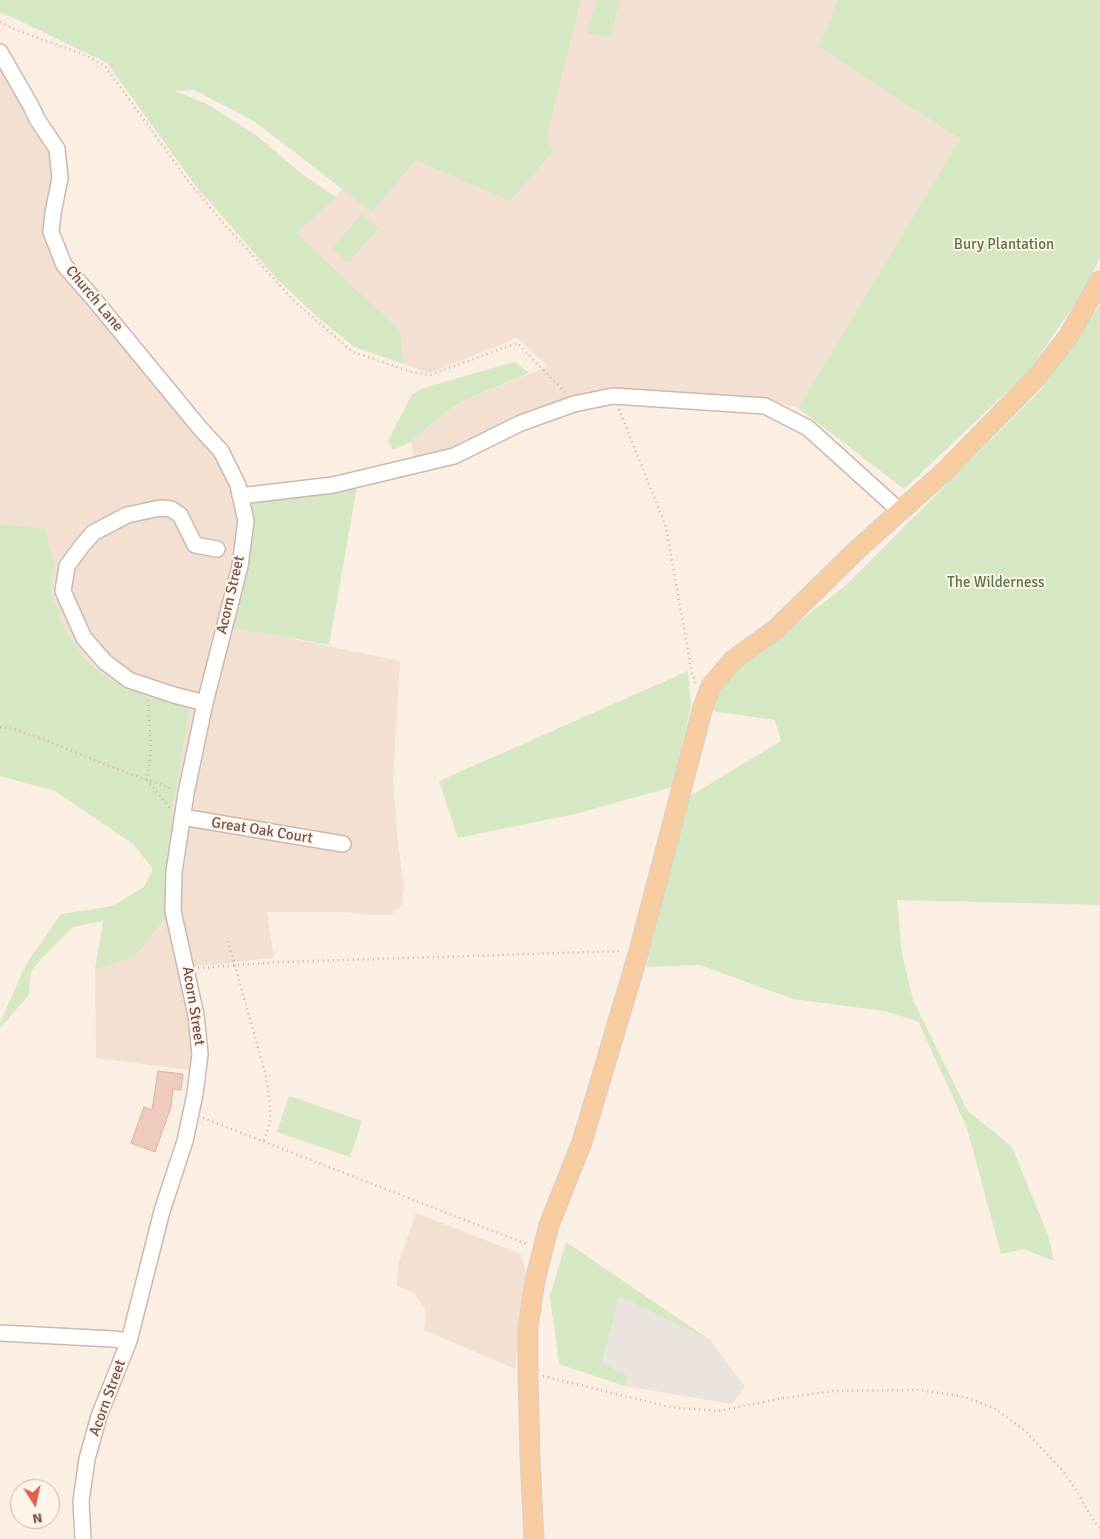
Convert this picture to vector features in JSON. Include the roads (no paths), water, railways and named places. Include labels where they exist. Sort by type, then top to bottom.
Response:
[{"type":"main road","points":[[534,1539],[530,1456],[528,1328],[535,1280],[549,1225],[582,1142],[639,951],[703,707],[711,686],[733,660],[776,629],[859,548],[944,472],[1035,379],[1068,337],[1100,281]]},
{"type":"street","name":"Church Lane","points":[[0,52],[37,119],[57,149],[60,178],[51,232],[64,265],[221,451],[238,485],[240,496]]},
{"type":"street","points":[[240,496],[333,484],[454,456],[522,422],[574,404],[613,396],[765,406],[808,428],[901,512]]},
{"type":"street","name":"Acorn Street","points":[[83,1539],[81,1501],[87,1459],[100,1416],[129,1342],[162,1211],[192,1114],[200,1054],[196,1015],[173,910],[174,872],[186,793],[205,703],[240,566],[246,521],[240,496]]},
{"type":"street","points":[[205,703],[129,680],[104,662],[84,638],[63,591],[67,566],[81,546],[94,533],[127,515],[160,508],[171,509],[180,515],[195,545],[218,549]]},
{"type":"street","name":"Great Oak Court","points":[[182,815],[343,844]]},
{"type":"street","points":[[0,1333],[113,1339],[129,1342]]},
{"type":"park label","name":"Bury Plantation","points":[[1004,245]]},
{"type":"park label","name":"The Wilderness","points":[[996,583]]}]
